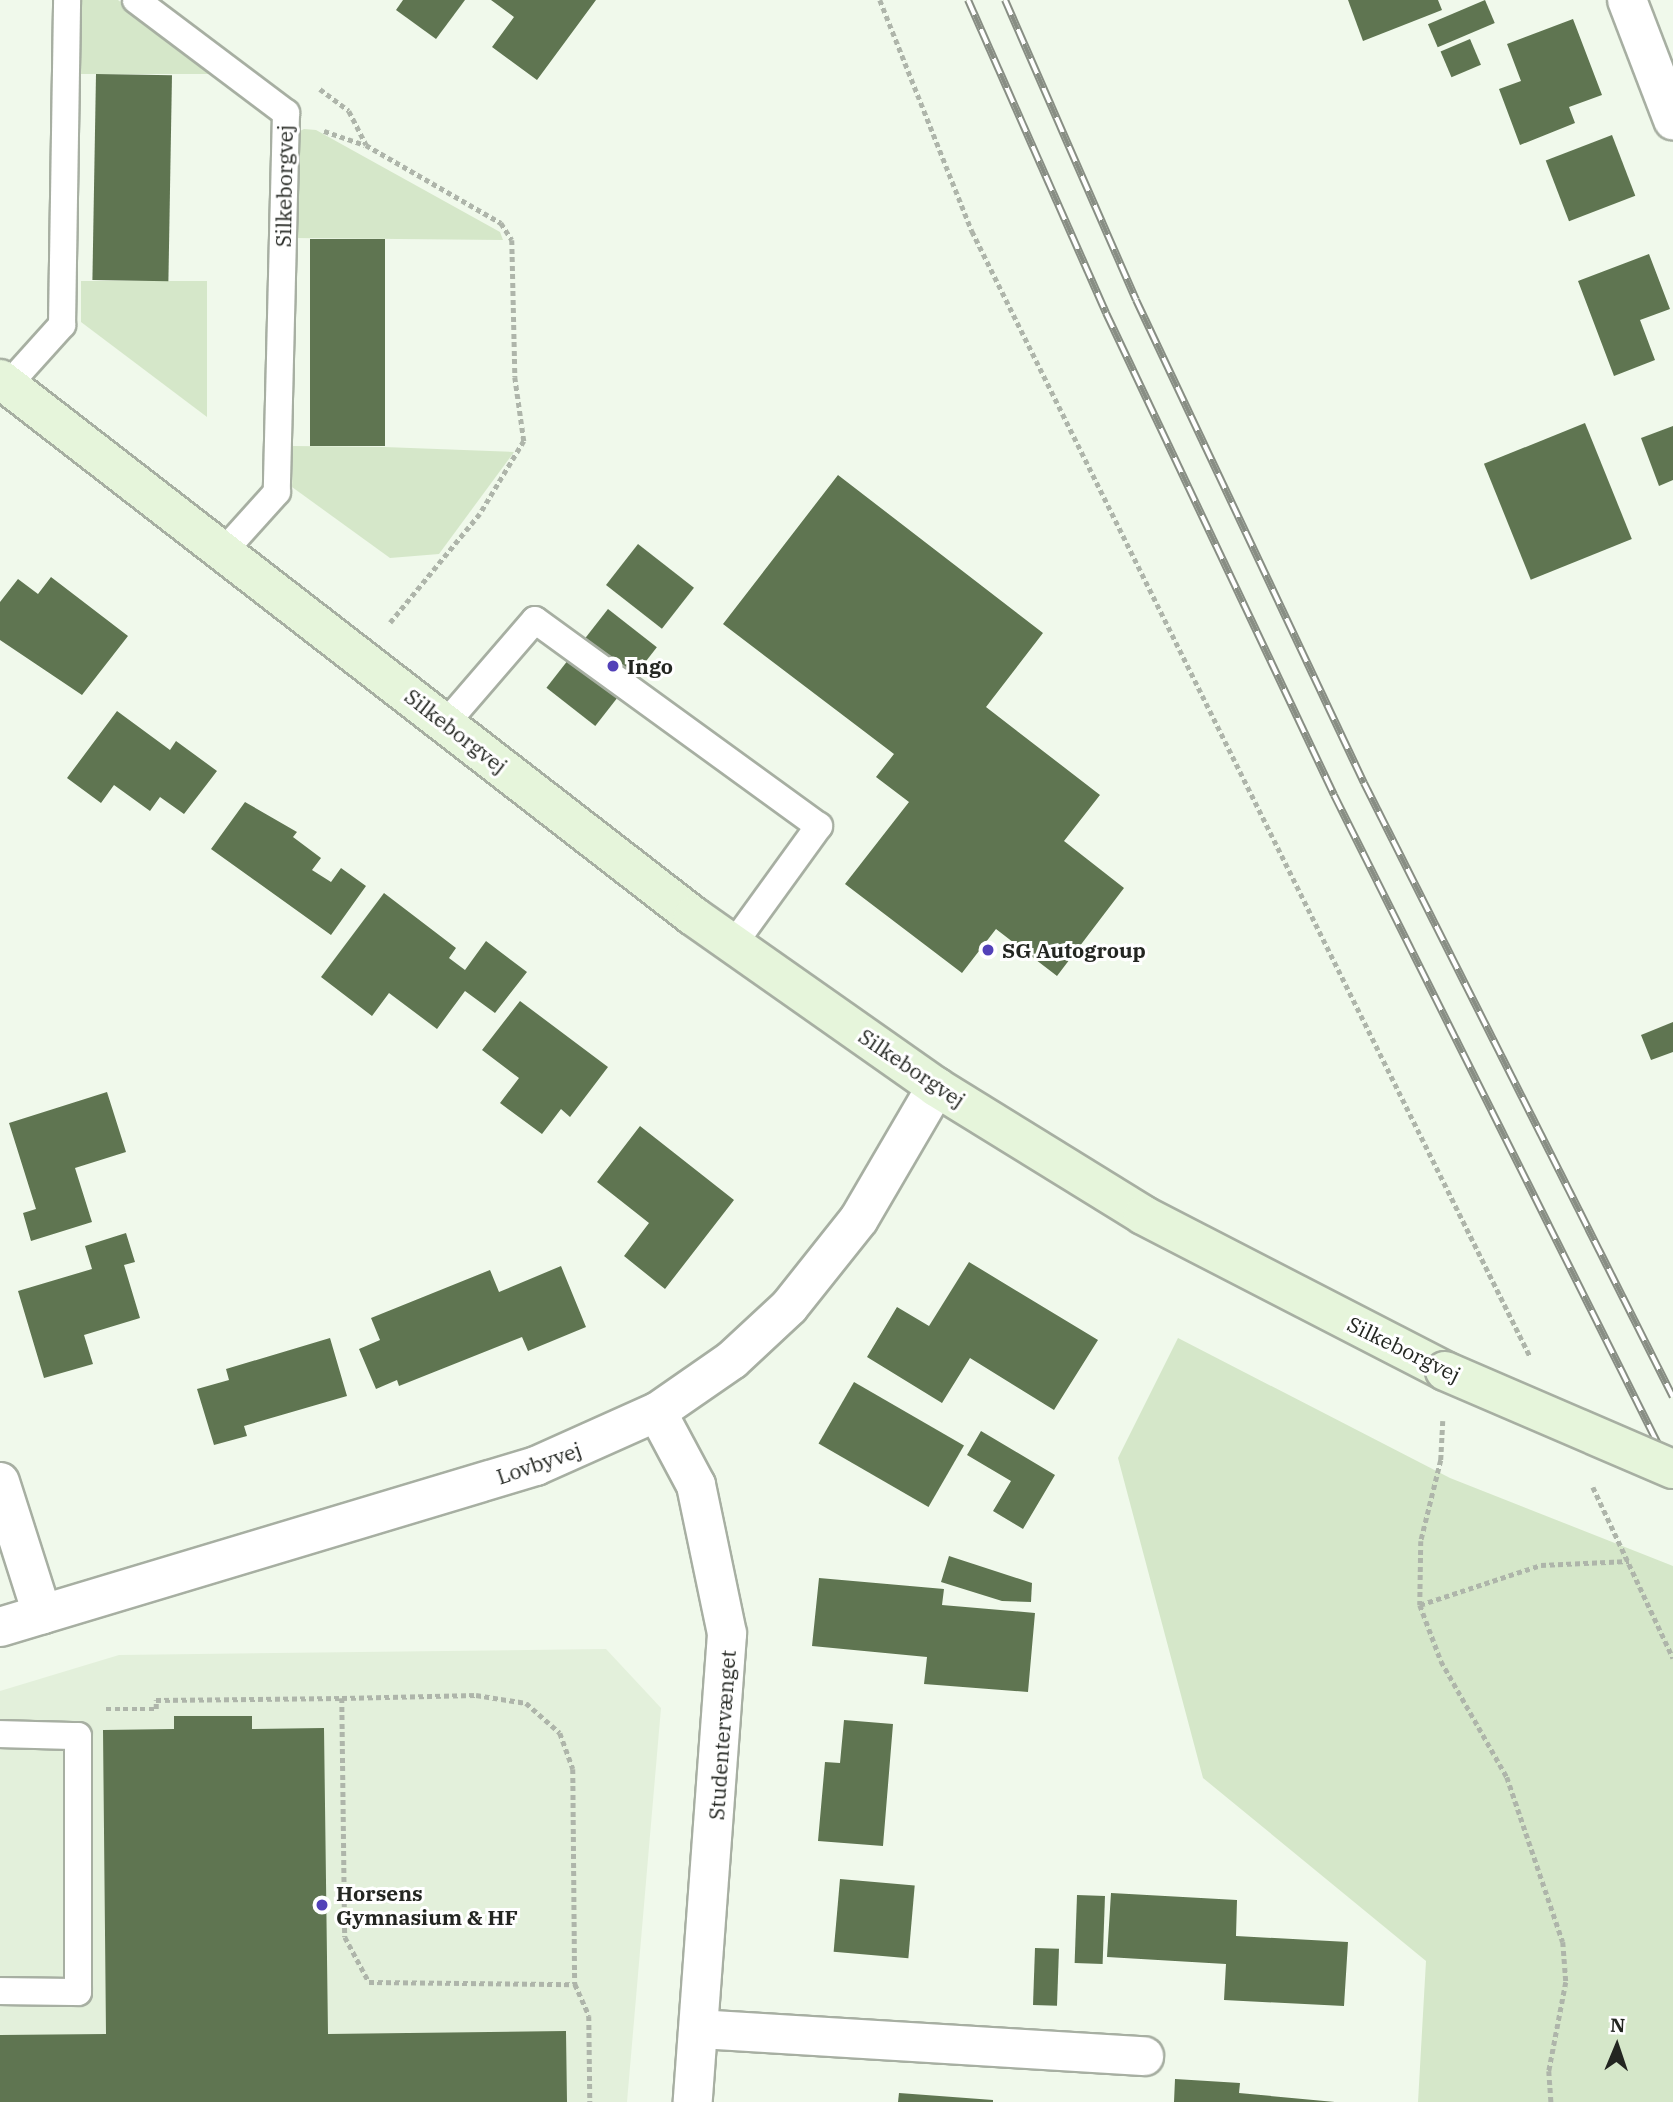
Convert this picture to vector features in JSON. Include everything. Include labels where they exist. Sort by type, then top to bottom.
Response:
[{"type":"main road","name":"Silkeborgvej","points":[[4,382],[733,945],[936,1087],[1143,1215],[1445,1371],[1673,1469]]},
{"type":"street","points":[[1627,0],[1673,120]]},
{"type":"street","name":"Lovbyvej","points":[[0,1627],[536,1466],[657,1412],[732,1360],[789,1307],[859,1219],[936,1087]]},
{"type":"street","name":"Studentervænget","points":[[657,1412],[696,1485],[727,1634],[693,2102]]},
{"type":"street","points":[[0,1482],[42,1614]]},
{"type":"street","points":[[699,2029],[1144,2056]]},
{"type":"lane","name":"Silkeborgvej","points":[[4,382],[62,325],[67,0]]},
{"type":"lane","name":"Silkeborgvej","points":[[136,0],[286,113],[277,492],[223,552]]},
{"type":"lane","points":[[446,723],[536,621],[819,826],[733,945]]},
{"type":"lane","points":[[0,1734],[78,1736],[78,1992],[0,1991]]},
{"type":"path","points":[[880,0],[972,231],[1500,1294]]},
{"type":"path","points":[[311,81],[349,111],[366,145],[501,223],[512,240],[520,454],[480,514],[360,656]]},
{"type":"path","points":[[1441,1460],[1421,1541],[1420,1605],[1441,1661],[1507,1777],[1563,1942],[1566,1982],[1549,2071],[1551,2102]]},
{"type":"path","points":[[1420,1605],[1541,1565],[1629,1561],[1673,1658]]},
{"type":"path","points":[[78,1736],[104,1709],[156,1709],[156,1700],[476,1695],[526,1703],[561,1733],[573,1769],[575,1984],[589,2016],[590,2102]]},
{"type":"path","points":[[342,1698],[345,1937],[369,1983],[575,1984]]},
{"type":"shaded area","points":[[80,0],[118,0],[214,74],[81,74]]},
{"type":"shaded area","points":[[304,129],[316,130],[500,232],[503,240],[294,238],[296,133]]},
{"type":"shaded area","points":[[81,281],[207,281],[207,417],[81,322]]},
{"type":"shaded area","points":[[293,446],[514,452],[439,554],[390,558],[292,487]]},
{"type":"shaded area","points":[[1178,1338],[1450,1478],[1673,1566],[1673,2102],[1418,2102],[1426,1961],[1203,1778],[1118,1458]]},
{"type":"shaded area","name":"Horsens Gymnasium & HF","points":[[606,1649],[661,1708],[627,2102],[0,2102],[0,1691],[119,1655]]},
{"type":"building","points":[[403,0],[465,0],[436,39],[396,10]]},
{"type":"building","points":[[491,0],[596,0],[537,80],[492,47],[514,17]]},
{"type":"building","points":[[1348,0],[1438,0],[1442,10],[1363,41]]},
{"type":"building","points":[[1485,0],[1495,23],[1438,47],[1428,24]]},
{"type":"building","points":[[1573,19],[1602,95],[1569,107],[1575,123],[1520,145],[1499,89],[1521,81],[1507,44]]},
{"type":"building","points":[[1470,39],[1481,65],[1451,77],[1441,52]]},
{"type":"building","points":[[96,74],[172,75],[168,281],[92,280]]},
{"type":"building","points":[[1612,135],[1635,196],[1569,221],[1546,160]]},
{"type":"building","points":[[310,239],[385,239],[385,446],[310,446]]},
{"type":"building","points":[[1649,254],[1670,309],[1640,320],[1655,360],[1614,376],[1578,281]]},
{"type":"building","points":[[1585,423],[1632,539],[1531,580],[1484,464]]},
{"type":"building","points":[[1673,426],[1673,480],[1659,486],[1641,438]]},
{"type":"building","points":[[838,475],[1043,633],[986,707],[1100,795],[1064,841],[1124,888],[1057,976],[996,929],[962,973],[845,884],[909,802],[876,777],[894,754],[723,624]]},
{"type":"building","points":[[638,544],[694,588],[662,629],[606,585]]},
{"type":"building","points":[[51,577],[128,636],[82,695],[0,640],[0,602],[18,579],[38,594]]},
{"type":"building","points":[[608,609],[657,647],[595,726],[546,688]]},
{"type":"building","points":[[117,711],[170,750],[176,741],[217,771],[184,814],[160,797],[150,811],[114,785],[101,803],[67,778]]},
{"type":"building","points":[[245,802],[297,832],[293,837],[321,858],[312,870],[331,882],[341,868],[366,886],[331,935],[211,849]]},
{"type":"building","points":[[384,893],[456,948],[449,958],[465,970],[486,941],[527,972],[495,1013],[465,991],[437,1029],[389,993],[372,1016],[321,977]]},
{"type":"building","points":[[520,1001],[608,1067],[570,1117],[561,1109],[542,1134],[500,1103],[519,1078],[482,1050]]},
{"type":"building","points":[[1673,1022],[1673,1052],[1651,1060],[1641,1035]]},
{"type":"building","points":[[107,1092],[126,1152],[75,1168],[92,1222],[31,1241],[23,1213],[36,1209],[9,1123]]},
{"type":"building","points":[[640,1126],[734,1200],[665,1289],[624,1256],[649,1223],[597,1182]]},
{"type":"building","points":[[126,1233],[135,1262],[124,1265],[140,1318],[84,1335],[93,1364],[44,1378],[18,1291],[92,1269],[85,1246]]},
{"type":"building","points":[[969,1262],[1098,1340],[1054,1410],[970,1358],[942,1403],[867,1357],[897,1307],[929,1326]]},
{"type":"building","points":[[561,1266],[586,1327],[528,1351],[522,1337],[399,1386],[397,1380],[376,1389],[359,1349],[380,1340],[371,1318],[490,1270],[499,1292]]},
{"type":"building","points":[[330,1338],[347,1396],[244,1426],[247,1436],[214,1445],[197,1389],[229,1380],[226,1369]]},
{"type":"building","points":[[854,1382],[964,1446],[928,1507],[818,1443]]},
{"type":"building","points":[[981,1431],[1055,1475],[1023,1529],[993,1511],[1011,1481],[967,1455]]},
{"type":"building","points":[[949,1556],[1032,1583],[1031,1602],[1002,1601],[941,1582]]},
{"type":"building","points":[[819,1578],[944,1589],[942,1605],[1035,1613],[1028,1692],[924,1684],[927,1657],[812,1646]]},
{"type":"building","points":[[174,1716],[252,1716],[252,1729],[324,1728],[328,2034],[566,2031],[567,2102],[0,2102],[0,2035],[106,2034],[103,1730],[174,1729]]},
{"type":"building","points":[[844,1720],[893,1724],[883,1846],[818,1841],[825,1762],[840,1763]]},
{"type":"building","points":[[840,1879],[915,1886],[908,1958],[834,1952]]},
{"type":"building","points":[[1111,1893],[1237,1900],[1236,1936],[1348,1942],[1344,2006],[1224,2000],[1226,1964],[1107,1957]]},
{"type":"building","points":[[1077,1895],[1105,1896],[1103,1964],[1075,1963]]},
{"type":"building","points":[[1035,1948],[1059,1949],[1057,2006],[1033,2005]]},
{"type":"building","points":[[1175,2079],[1240,2083],[1239,2093],[1335,2102],[1174,2102]]},
{"type":"building","points":[[899,2093],[993,2100],[993,2102],[898,2102]]},
{"type":"railway","points":[[968,0],[1106,313],[1334,795],[1673,1474]]},
{"type":"railway","points":[[1005,0],[1136,300],[1364,783],[1673,1397]]},
{"type":"place","name":"Ingo","points":[[613,666]]},
{"type":"place","name":"SG Autogroup","points":[[988,950]]},
{"type":"place","name":"Horsens Gymnasium & HF","points":[[322,1905]]}]
